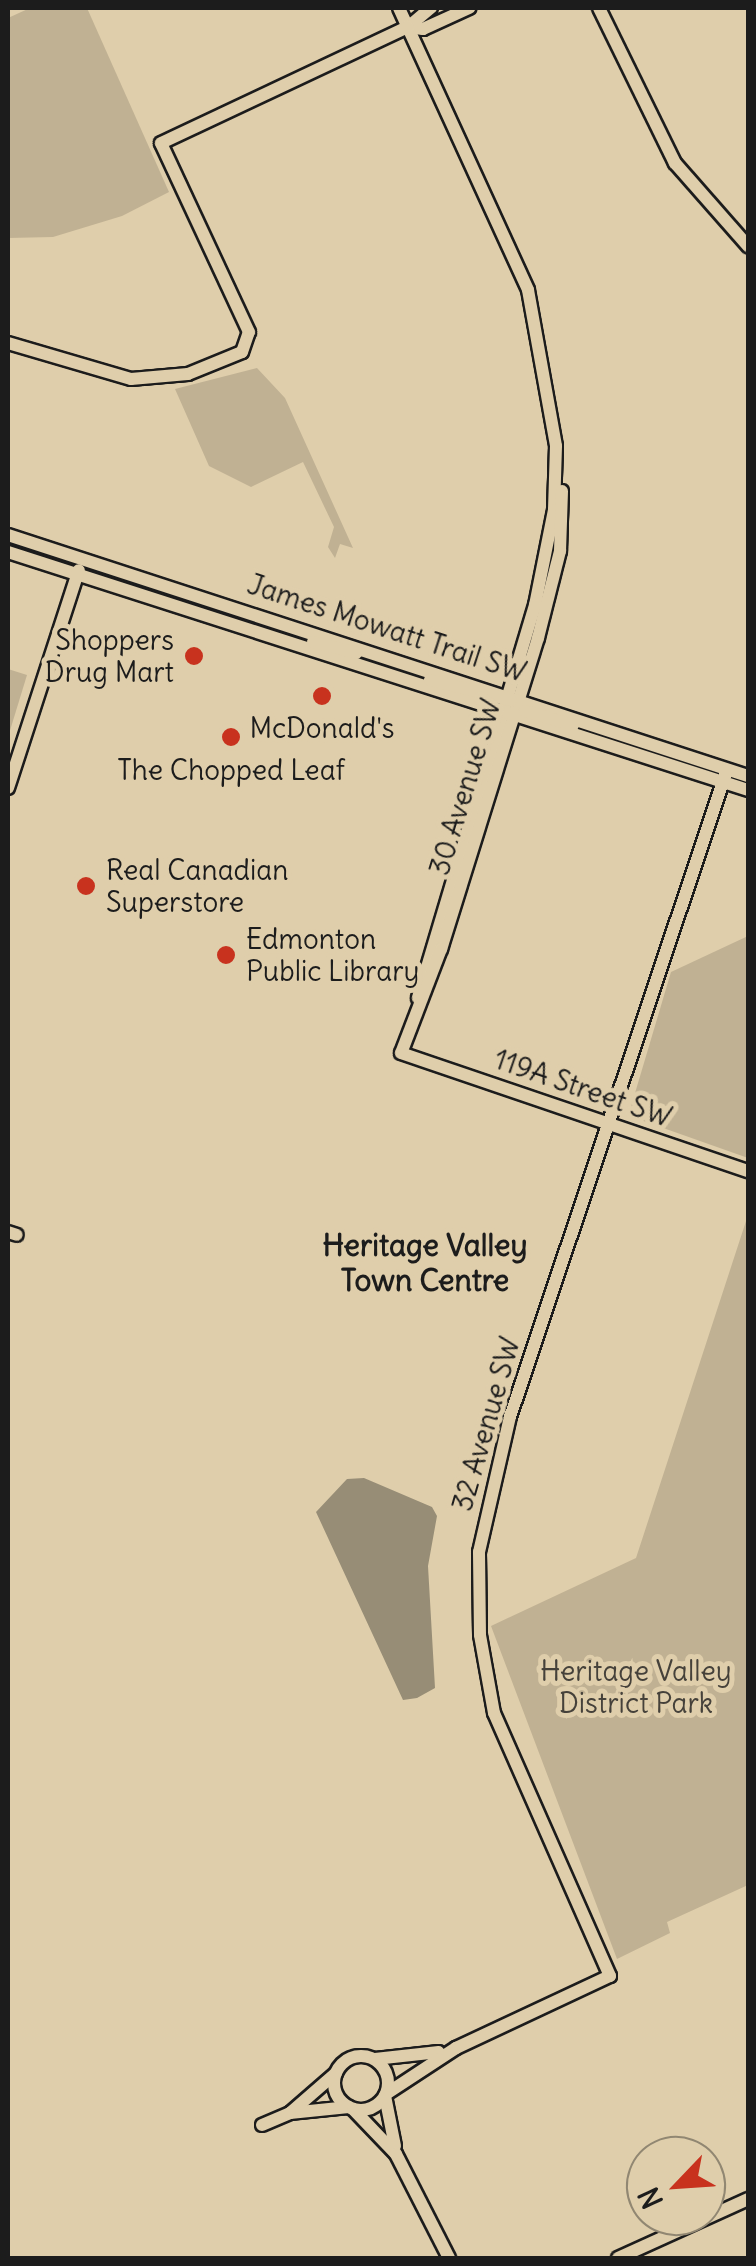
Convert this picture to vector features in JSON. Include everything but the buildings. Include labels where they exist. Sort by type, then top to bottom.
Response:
[{"type":"main road","name":"30 Avenue SW","points":[[399,8],[528,290],[552,409],[556,482],[550,539],[510,705],[401,1052]]},
{"type":"main road","points":[[8,343],[131,379],[202,370],[246,348],[246,325],[161,143],[408,28],[431,8]]},
{"type":"main road","points":[[408,28],[424,29],[469,8]]},
{"type":"main road","points":[[600,8],[675,163],[748,246]]},
{"type":"main road","name":"James Mowatt Trail SW","points":[[8,535],[428,668],[510,705],[725,777],[748,776]]},
{"type":"main road","points":[[8,551],[69,562],[83,558]]},
{"type":"main road","name":"James Mowatt Trail SW","points":[[8,551],[384,673],[622,734],[748,790]]},
{"type":"main road","points":[[8,788],[83,558]]},
{"type":"main road","points":[[176,605],[288,630],[301,626]]},
{"type":"main road","points":[[295,644],[306,640],[428,668]]},
{"type":"main road","name":"32 Avenue SW","points":[[456,2048],[610,1976],[498,1726],[477,1598],[480,1537],[497,1460],[725,777]]},
{"type":"main road","name":"119A Street SW","points":[[401,1052],[748,1171]]},
{"type":"main road","points":[[262,2126],[290,2112],[351,2058],[398,2061],[456,2048]]},
{"type":"main road","points":[[290,2112],[374,2106],[456,2048]]},
{"type":"main road","points":[[373,2058],[388,2078],[386,2095],[396,2154],[441,2258]]},
{"type":"main road","points":[[336,2073],[336,2092],[396,2154]]},
{"type":"main road","points":[[618,2258],[748,2199]]},
{"type":"main road","points":[[430,2226],[450,2258]]},
{"type":"green space","points":[[30,8],[87,8],[169,192],[122,216],[53,237],[8,238],[8,18]]},
{"type":"green space","points":[[257,368],[285,398],[353,548],[340,544],[335,558],[328,547],[334,527],[303,462],[251,487],[209,466],[175,389]]},
{"type":"green space","points":[[8,669],[27,675],[8,737]]},
{"type":"green space","points":[[748,936],[748,1158],[635,1118],[630,1110],[671,972]]},
{"type":"green space","name":"Heritage Valley District Park","points":[[748,1215],[748,1885],[667,1922],[670,1933],[617,1959],[491,1626],[636,1558]]},
{"type":"shaded area","points":[[364,1478],[432,1507],[437,1516],[428,1566],[435,1688],[417,1698],[403,1700],[316,1512],[347,1479]]},
{"type":"place","name":"Shoppers Drug Mart","points":[[194,656]]},
{"type":"place","name":"McDonald's","points":[[322,696]]},
{"type":"place","name":"The Chopped Leaf","points":[[231,737]]},
{"type":"place","name":"Real Canadian Superstore","points":[[86,886]]},
{"type":"place","name":"Edmonton Public Library","points":[[226,955]]},
{"type":"district","name":"Heritage Valley Town Centre","points":[[425,1262]]}]
